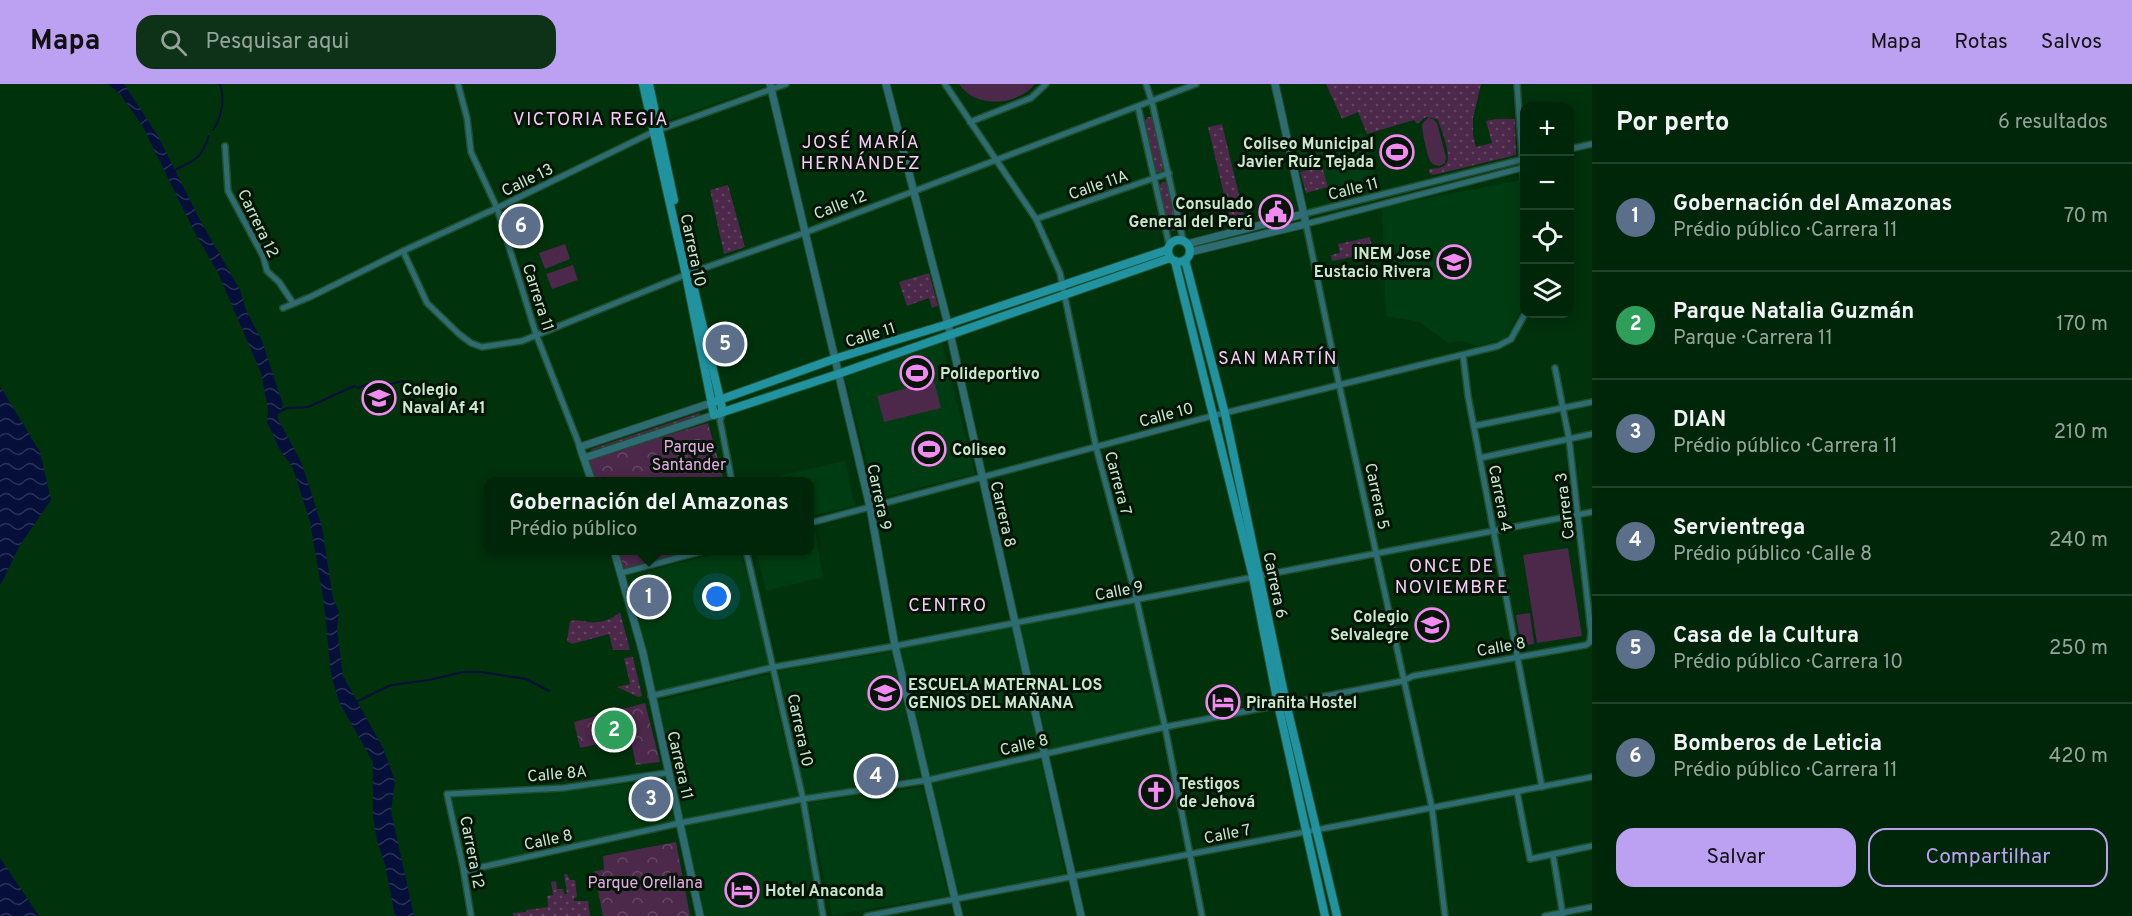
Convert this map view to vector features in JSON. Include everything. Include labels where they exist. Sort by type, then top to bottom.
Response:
[{"type":"main road","name":"Carrera 10","points":[[643,84],[656,131],[719,416]]},
{"type":"main road","name":"Carrera 10","points":[[649,84],[656,131]]},
{"type":"main road","points":[[1185,242],[1174,240],[1170,253],[1187,256]]},
{"type":"main road","name":"Carrera 6","points":[[1185,242],[1225,414],[1325,916]]},
{"type":"main road","name":"Carrera 6","points":[[1170,253],[1212,416],[1257,576]]},
{"type":"main road","name":"Calle 11","points":[[715,402],[834,359],[1170,253]]},
{"type":"main road","name":"Calle 11","points":[[719,416],[1064,296],[1170,253]]},
{"type":"main road","name":"Carrera 6","points":[[1282,703],[1337,916]]},
{"type":"street","name":"Carrera 11","points":[[458,84],[467,118],[471,152],[497,208],[536,334],[590,477]]},
{"type":"street","name":"Calle 13","points":[[283,308],[656,131],[771,87],[786,84]]},
{"type":"street","name":"Carrera 8","points":[[886,84],[948,324],[1081,916]]},
{"type":"street","name":"Carrera 7","points":[[945,84],[1036,219],[1063,285],[1096,447],[1137,601],[1165,728],[1202,916]]},
{"type":"street","points":[[970,122],[1031,98],[1046,84]]},
{"type":"street","points":[[1146,84],[1185,242]]},
{"type":"street","name":"Calle 12","points":[[403,251],[427,303],[471,343],[482,347],[522,341],[688,274],[804,233],[1196,84]]},
{"type":"street","name":"Carrera 5","points":[[1275,84],[1432,808],[1444,916]]},
{"type":"street","points":[[1517,84],[1523,156]]},
{"type":"street","name":"Carrera 9","points":[[771,87],[870,507],[895,646],[959,916]]},
{"type":"street","name":"Carrera 6","points":[[1138,107],[1170,253]]},
{"type":"street","points":[[1574,148],[1592,144]]},
{"type":"street","name":"Carrera 12","points":[[225,146],[228,192],[263,256],[267,271],[279,282],[293,303]]},
{"type":"street","name":"Calle 11","points":[[1185,242],[1520,161]]},
{"type":"street","name":"Calle 11","points":[[1187,256],[1520,169]]},
{"type":"street","name":"Calle 11A","points":[[1036,219],[1169,173]]},
{"type":"street","points":[[1385,194],[1387,203]]},
{"type":"street","name":"Calle 10","points":[[814,522],[1212,416],[1506,343],[1511,339],[1523,318]]},
{"type":"street","name":"Carrera 4","points":[[1462,355],[1542,787]]},
{"type":"street","name":"Carrera 3","points":[[1555,368],[1569,439],[1579,515],[1591,632],[1590,642]]},
{"type":"street","name":"Calle 11","points":[[580,447],[715,402]]},
{"type":"street","points":[[1474,426],[1592,402]]},
{"type":"street","name":"Calle 11","points":[[584,458],[719,416]]},
{"type":"street","name":"Carrera 10","points":[[719,416],[731,477]]},
{"type":"street","points":[[1480,458],[1592,434]]},
{"type":"street","name":"Calle 9","points":[[651,696],[774,667],[1137,601],[1592,512]]},
{"type":"street","name":"Carrera 11","points":[[616,555],[643,653],[700,916]]},
{"type":"street","points":[[621,573],[688,555]]},
{"type":"street","name":"Carrera 10","points":[[747,555],[803,799],[824,916]]},
{"type":"street","name":"Calle 8","points":[[464,871],[680,823],[803,799],[928,780],[1282,703],[1403,681],[1413,676],[1518,656],[1582,646],[1590,642]]},
{"type":"street","name":"Calle 8A","points":[[447,794],[563,788],[669,774]]},
{"type":"street","name":"Calle 7","points":[[867,916],[1592,777]]},
{"type":"street","points":[[1517,792],[1530,859],[1592,846]]},
{"type":"street","name":"Carrera 12","points":[[447,794],[464,871],[471,916]]},
{"type":"street","points":[[1553,855],[1563,914]]},
{"type":"street","points":[[1545,916],[1592,907]]},
{"type":"shaded area","points":[[652,84],[765,84],[766,86],[660,123]]},
{"type":"shaded area","points":[[1363,133],[1379,191],[1333,203],[1322,166],[1300,172],[1294,152]]},
{"type":"shaded area","name":"INEM Jose Eustacio Rivera","points":[[1520,180],[1520,312],[1505,339],[1477,346],[1462,341],[1448,343],[1420,322],[1386,316],[1382,207]]},
{"type":"shaded area","points":[[942,343],[975,474],[876,499],[845,377]]},
{"type":"shaded area","points":[[845,461],[855,506],[814,515],[814,477],[773,477]]},
{"type":"shaded area","points":[[814,531],[823,577],[766,591],[757,555],[814,555]]},
{"type":"shaded area","points":[[711,555],[742,555],[769,665],[655,693],[628,576]]},
{"type":"shaded area","points":[[1134,604],[1161,725],[1049,749],[1019,624]]},
{"type":"shaded area","points":[[1013,627],[1042,749],[930,775],[899,648]]},
{"type":"shaded area","points":[[891,652],[922,776],[805,796],[779,671]]},
{"type":"shaded area","points":[[769,674],[798,796],[682,820],[658,701]]},
{"type":"shaded area","points":[[1041,759],[1065,873],[958,895],[932,782]]},
{"type":"shaded area","points":[[667,781],[677,822],[464,870],[450,798]]},
{"type":"shaded area","points":[[923,787],[948,896],[832,915],[808,803]]},
{"type":"shaded area","points":[[800,804],[820,916],[703,916],[683,825]]},
{"type":"green space","points":[[959,84],[1035,84],[1018,97],[996,102],[975,98]]},
{"type":"green space","points":[[1326,84],[1481,84],[1473,118],[1476,147],[1492,143],[1486,121],[1515,119],[1516,155],[1433,175],[1429,173],[1429,169],[1444,166],[1448,158],[1445,140],[1437,119],[1426,117],[1417,124],[1414,120],[1367,134],[1358,112],[1342,119]]},
{"type":"green space","points":[[1148,117],[1154,120],[1164,167],[1161,172],[1157,172],[1155,168],[1145,121]]},
{"type":"green space","points":[[1428,118],[1437,123],[1446,157],[1445,163],[1440,166],[1431,162],[1426,150],[1422,124]]},
{"type":"green space","points":[[1222,124],[1246,224],[1232,228],[1208,127]]},
{"type":"green space","points":[[1322,166],[1328,187],[1306,193],[1300,172]]},
{"type":"green space","points":[[1162,182],[1168,185],[1177,226],[1175,231],[1169,228],[1159,186]]},
{"type":"green space","points":[[728,185],[745,247],[724,254],[710,190]]},
{"type":"green space","points":[[1370,237],[1373,253],[1332,261],[1331,255],[1340,253],[1338,244]]},
{"type":"green space","points":[[565,244],[570,259],[545,269],[539,253]]},
{"type":"green space","points":[[573,265],[578,280],[552,289],[546,274]]},
{"type":"green space","points":[[929,273],[938,306],[932,308],[929,298],[907,306],[899,282]]},
{"type":"green space","points":[[934,381],[941,408],[884,422],[877,396]]},
{"type":"green space","points":[[699,413],[701,417],[591,451],[591,449]]},
{"type":"green space","name":"Parque Santander","points":[[708,423],[723,477],[593,477],[587,459]]},
{"type":"green space","points":[[1568,548],[1582,636],[1537,643],[1523,555]]},
{"type":"green space","points":[[618,555],[678,555],[623,570]]},
{"type":"green space","points":[[620,612],[630,650],[613,650],[609,634],[572,644],[567,641],[570,621],[601,622]]},
{"type":"green space","points":[[1530,613],[1534,644],[1521,646],[1516,615]]},
{"type":"green space","points":[[633,657],[642,696],[638,697],[617,687],[630,684],[624,658]]},
{"type":"green space","points":[[645,703],[660,762],[636,765],[630,737],[580,748],[574,722]]},
{"type":"green space","name":"Parque Orellana","points":[[676,842],[690,916],[603,916],[594,871],[604,870],[603,856]]},
{"type":"green space","points":[[564,874],[567,874],[570,880],[575,880],[577,897],[574,901],[588,901],[590,916],[513,916],[513,913],[548,907],[547,896],[553,895],[551,882],[556,881],[557,889],[563,889],[564,894],[567,894]]},
{"type":"water","points":[[108,84],[124,84],[158,136],[201,222],[240,290],[246,310],[262,341],[283,405],[277,417],[302,464],[322,527],[333,599],[339,612],[337,628],[343,676],[383,748],[395,781],[391,811],[414,916],[395,916],[373,817],[373,762],[339,702],[331,674],[324,603],[310,522],[293,468],[280,450],[267,422],[268,409],[261,373],[218,273],[195,233],[142,125],[120,94]]},
{"type":"water","points":[[0,386],[40,452],[51,500],[20,545],[0,586]]},
{"type":"water","points":[[0,858],[39,916],[0,916]]},
{"type":"waterway","points":[[213,130],[222,108],[220,84]]},
{"type":"waterway","points":[[173,171],[200,155],[209,136]]},
{"type":"waterway","points":[[277,413],[287,408],[308,407],[354,386],[358,388],[368,384],[374,388],[403,381]]},
{"type":"waterway","points":[[354,703],[391,685],[429,680],[463,672],[482,672],[526,679],[549,691]]},
{"type":"place","name":"Coliseo Municipal Javier Ruíz Tejada","points":[[1397,152]]},
{"type":"place","name":"Consulado General del Perú","points":[[1276,212]]},
{"type":"place","name":"Bomberos de Leticia","points":[[521,226]]},
{"type":"place","name":"INEM Jose Eustacio Rivera","points":[[1454,262]]},
{"type":"place","name":"Casa de la Cultura","points":[[725,344]]},
{"type":"place","name":"Polideportivo","points":[[917,373]]},
{"type":"place","name":"Colegio Naval Af 41","points":[[379,398]]},
{"type":"place","name":"Coliseo","points":[[929,449]]},
{"type":"place","name":"Gobernación del Amazonas","points":[[649,597]]},
{"type":"place","name":"Colegio Selvalegre","points":[[1432,625]]},
{"type":"place","name":"ESCUELA MATERNAL LOS GENIOS DEL MAÑANA","points":[[885,693]]},
{"type":"place","name":"Pirañita Hostel","points":[[1223,702]]},
{"type":"place","name":"Parque Natalia Guzmán","points":[[614,730]]},
{"type":"place","name":"Servientrega","points":[[876,776]]},
{"type":"place","name":"Testigos de Jehová","points":[[1156,792]]},
{"type":"place","name":"DIAN","points":[[651,799]]},
{"type":"place","name":"Hotel Anaconda","points":[[742,890]]},
{"type":"district","name":"VICTORIA REGIA","points":[[591,119]]},
{"type":"district","name":"JOSÉ MARÍA HERNÁNDEZ","points":[[861,152]]},
{"type":"district","name":"SAN MARTÍN","points":[[1278,358]]},
{"type":"district","name":"ONCE DE NOVIEMBRE","points":[[1452,576]]},
{"type":"district","name":"CENTRO","points":[[948,605]]}]
